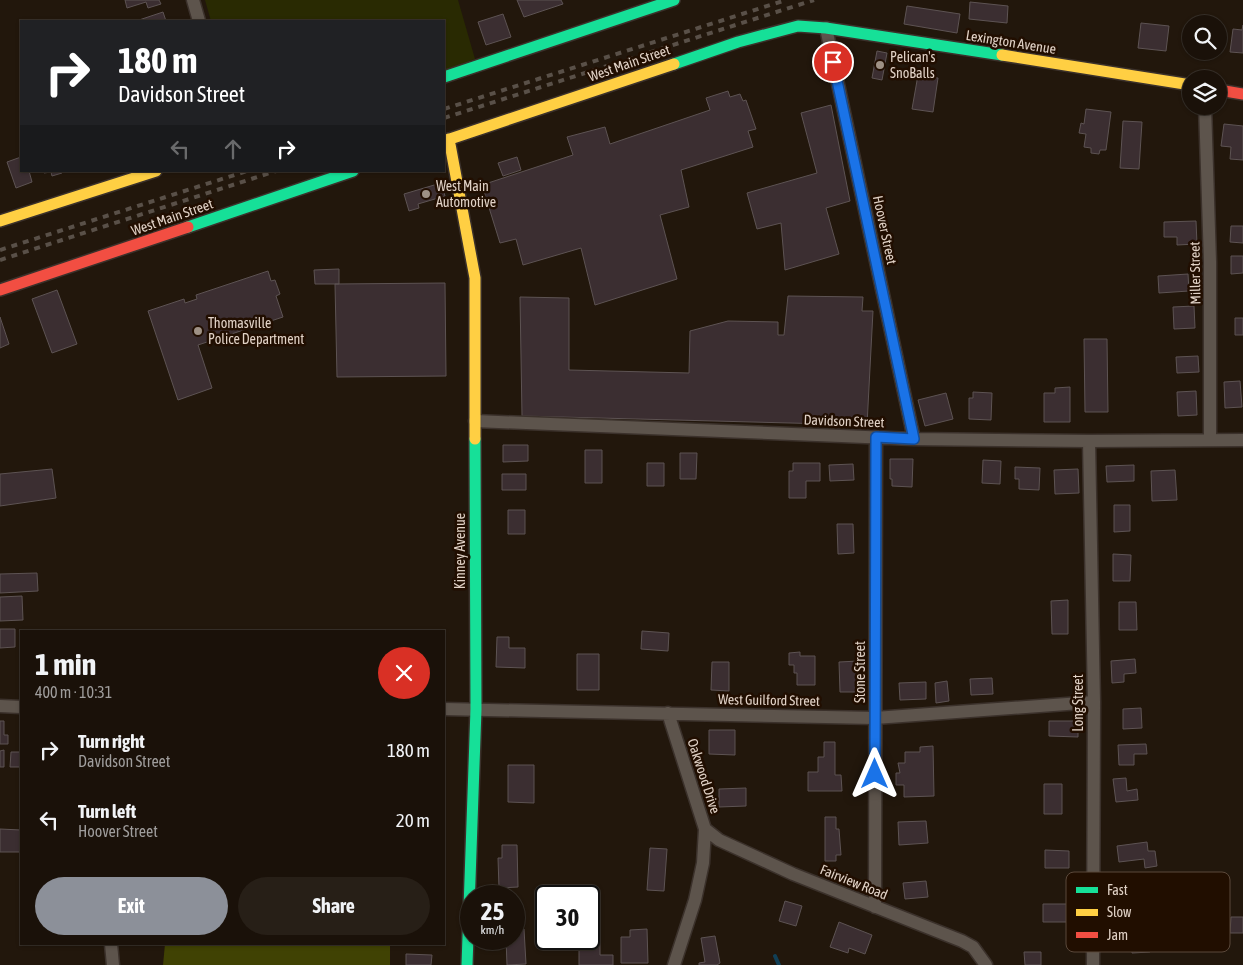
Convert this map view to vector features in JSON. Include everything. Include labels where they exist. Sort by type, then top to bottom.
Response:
[{"type":"street","points":[[193,0],[199,20]]},
{"type":"street","points":[[445,77],[674,0]]},
{"type":"street","name":"West Main Street","points":[[446,140],[738,42],[798,26],[826,28]]},
{"type":"street","name":"Lexington Avenue","points":[[826,28],[1182,84]]},
{"type":"street","name":"Hoover Street","points":[[826,28],[914,439]]},
{"type":"street","points":[[1227,91],[1243,94]]},
{"type":"street","name":"Miller Street","points":[[1205,115],[1210,262],[1210,440]]},
{"type":"street","name":"Kinney Avenue","points":[[446,140],[468,232],[475,278],[476,709],[467,965]]},
{"type":"street","points":[[0,221],[153,172]]},
{"type":"street","name":"West Main Street","points":[[0,290],[350,172]]},
{"type":"street","name":"Davidson Street","points":[[474,421],[914,439],[1243,440]]},
{"type":"street","name":"Stone Street","points":[[875,906],[876,437]]},
{"type":"street","name":"Long Street","points":[[1089,441],[1094,702],[1094,872]]},
{"type":"street","name":"West Guilford Street","points":[[445,709],[875,718],[1094,702]]},
{"type":"street","points":[[0,706],[20,707]]},
{"type":"street","name":"Oakwood Drive","points":[[668,713],[705,829],[704,863],[674,965]]},
{"type":"street","name":"Fairview Road","points":[[705,829],[720,840],[793,874],[962,940],[980,954],[986,965]]},
{"type":"street","points":[[111,945],[113,965]]},
{"type":"street","name":"Long Street","points":[[1094,952],[1094,965]]},
{"type":"shaded area","points":[[205,0],[458,0],[475,59],[445,71],[445,20],[211,20]]},
{"type":"shaded area","points":[[165,945],[390,945],[390,965],[163,965]]},
{"type":"building","points":[[125,0],[159,0],[161,4],[148,8],[146,2],[127,8]]},
{"type":"building","points":[[517,0],[561,0],[563,4],[524,17]]},
{"type":"building","points":[[970,2],[1008,6],[1007,23],[969,19]]},
{"type":"building","points":[[907,6],[960,14],[957,33],[904,24]]},
{"type":"building","points":[[163,12],[166,20],[139,20]]},
{"type":"building","points":[[503,14],[511,37],[486,45],[478,22]]},
{"type":"building","points":[[1141,23],[1169,26],[1166,51],[1138,48]]},
{"type":"building","points":[[1243,25],[1243,53],[1230,52],[1233,29],[1242,30]]},
{"type":"building","name":"Pelican's SnoBalls","points":[[877,51],[887,53],[882,80],[872,78]]},
{"type":"building","points":[[918,75],[938,78],[933,112],[912,109]]},
{"type":"building","points":[[728,91],[730,97],[740,94],[743,101],[746,100],[756,129],[748,131],[753,147],[681,170],[689,207],[660,215],[677,279],[595,305],[581,248],[523,265],[516,239],[500,243],[482,185],[573,155],[567,137],[605,127],[610,144],[710,110],[706,98]]},
{"type":"building","points":[[831,105],[850,201],[826,208],[839,254],[785,270],[781,223],[757,229],[747,193],[817,173],[801,113]]},
{"type":"building","points":[[1086,109],[1111,112],[1106,150],[1100,150],[1099,154],[1091,153],[1091,148],[1084,147],[1086,134],[1079,133],[1081,123],[1084,124]]},
{"type":"building","points":[[1123,121],[1142,122],[1139,169],[1120,168]]},
{"type":"building","points":[[1224,124],[1243,126],[1243,160],[1230,159],[1231,147],[1221,146]]},
{"type":"building","points":[[20,157],[20,172],[29,172],[32,182],[16,188],[7,162]]},
{"type":"building","points":[[517,157],[521,170],[503,176],[498,163]]},
{"type":"building","points":[[51,172],[62,173],[52,176]]},
{"type":"building","points":[[441,183],[445,196],[418,204],[419,208],[409,211],[404,194]]},
{"type":"building","points":[[1196,221],[1197,244],[1177,245],[1177,237],[1164,237],[1164,222]]},
{"type":"building","points":[[1231,226],[1243,226],[1243,243],[1230,242]]},
{"type":"building","points":[[1231,256],[1243,256],[1243,273],[1231,274]]},
{"type":"building","points":[[339,269],[339,284],[315,284],[314,270]]},
{"type":"building","name":"Thomasville Police Department","points":[[268,271],[271,281],[275,280],[280,294],[276,296],[283,317],[198,345],[212,388],[178,400],[148,311],[184,299],[185,303],[197,299],[196,295]]},
{"type":"building","points":[[1188,274],[1189,291],[1159,293],[1158,276]]},
{"type":"building","points":[[445,283],[446,376],[337,377],[335,284]]},
{"type":"building","points":[[57,290],[77,344],[52,353],[32,299]]},
{"type":"building","points":[[788,296],[863,297],[862,311],[873,311],[867,425],[522,416],[520,297],[569,298],[569,370],[689,373],[690,331],[728,321],[778,322],[778,335],[784,335]]},
{"type":"building","points":[[1194,306],[1195,328],[1174,329],[1173,307]]},
{"type":"building","points":[[0,317],[9,344],[0,348]]},
{"type":"building","points":[[1235,318],[1243,318],[1243,335],[1235,335]]},
{"type":"building","points":[[1084,339],[1107,339],[1108,412],[1085,412]]},
{"type":"building","points":[[1198,356],[1199,372],[1177,373],[1176,357]]},
{"type":"building","points":[[1240,381],[1242,407],[1225,408],[1224,382]]},
{"type":"building","points":[[1070,387],[1070,422],[1044,422],[1044,393],[1055,393],[1055,388]]},
{"type":"building","points":[[1196,391],[1197,415],[1178,416],[1177,392]]},
{"type":"building","points":[[973,392],[992,393],[991,420],[969,419],[969,398],[973,398]]},
{"type":"building","points":[[946,393],[953,419],[925,426],[918,400]]},
{"type":"building","points":[[503,445],[528,445],[528,461],[503,462]]},
{"type":"building","points":[[585,450],[602,450],[602,483],[585,483]]},
{"type":"building","points":[[680,453],[697,453],[696,479],[680,479]]},
{"type":"building","points":[[890,459],[913,459],[912,487],[892,486]]},
{"type":"building","points":[[983,460],[1001,461],[1000,484],[982,483]]},
{"type":"building","points":[[647,463],[664,463],[664,486],[647,486]]},
{"type":"building","points":[[793,463],[820,463],[820,481],[806,481],[806,498],[789,498],[789,471],[793,471]]},
{"type":"building","points":[[853,464],[854,480],[830,481],[829,465]]},
{"type":"building","points":[[1134,465],[1134,481],[1107,482],[1106,466]]},
{"type":"building","points":[[1015,467],[1040,468],[1039,490],[1019,489],[1019,479],[1015,479]]},
{"type":"building","points":[[52,469],[56,498],[0,506],[0,474]]},
{"type":"building","points":[[1078,469],[1079,493],[1055,494],[1054,470]]},
{"type":"building","points":[[1175,470],[1177,500],[1152,501],[1151,471]]},
{"type":"building","points":[[502,474],[526,474],[526,490],[502,490]]},
{"type":"building","points":[[1114,505],[1130,505],[1130,531],[1114,532]]},
{"type":"building","points":[[508,510],[525,510],[525,534],[508,534]]},
{"type":"building","points":[[837,524],[853,524],[854,553],[838,554]]},
{"type":"building","points":[[1113,554],[1131,555],[1130,581],[1113,581]]},
{"type":"building","points":[[37,573],[38,591],[0,593],[0,574]]},
{"type":"building","points":[[22,596],[23,620],[0,621],[0,597]]},
{"type":"building","points":[[1068,600],[1068,634],[1052,634],[1051,601]]},
{"type":"building","points":[[1119,602],[1136,602],[1137,630],[1119,630]]},
{"type":"building","points":[[0,629],[15,629],[15,647],[0,648]]},
{"type":"building","points":[[642,631],[669,633],[668,651],[641,649]]},
{"type":"building","points":[[497,637],[509,637],[509,648],[525,648],[525,668],[496,667]]},
{"type":"building","points":[[800,652],[800,656],[815,656],[815,685],[797,685],[797,673],[794,673],[794,665],[789,665],[789,653]]},
{"type":"building","points":[[577,654],[599,654],[599,690],[577,690]]},
{"type":"building","points":[[1135,659],[1136,673],[1124,674],[1124,682],[1112,683],[1111,661]]},
{"type":"building","points":[[859,661],[860,692],[840,692],[839,662]]},
{"type":"building","points":[[712,662],[729,662],[729,691],[711,690]]},
{"type":"building","points":[[992,678],[993,694],[971,695],[970,679]]},
{"type":"building","points":[[947,681],[949,701],[936,703],[935,683]]},
{"type":"building","points":[[926,682],[926,699],[900,700],[899,683]]},
{"type":"building","points":[[1141,708],[1142,728],[1123,729],[1123,709]]},
{"type":"building","points":[[0,721],[4,721],[4,735],[8,735],[8,744],[0,744]]},
{"type":"building","points":[[1049,721],[1078,721],[1078,737],[1049,736]]},
{"type":"building","points":[[709,730],[735,730],[735,755],[709,754]]},
{"type":"building","points":[[824,742],[835,742],[835,775],[841,775],[842,791],[808,791],[808,772],[818,772],[818,757],[824,757]]},
{"type":"building","points":[[1146,744],[1147,754],[1134,754],[1134,765],[1119,765],[1118,745]]},
{"type":"building","points":[[933,746],[934,796],[904,797],[904,785],[896,785],[896,773],[900,773],[898,763],[905,763],[905,752],[920,752],[920,747]]},
{"type":"building","points":[[4,750],[4,767],[0,767],[0,751]]},
{"type":"building","points":[[11,752],[20,752],[20,767],[10,767]]},
{"type":"building","points":[[508,765],[534,765],[534,803],[508,802]]},
{"type":"building","points":[[1126,778],[1127,791],[1137,789],[1138,800],[1116,802],[1113,779]]},
{"type":"building","points":[[1044,784],[1062,784],[1062,814],[1044,814]]},
{"type":"building","points":[[746,788],[746,806],[719,807],[719,789]]},
{"type":"building","points":[[825,817],[836,817],[836,829],[839,829],[841,855],[836,855],[836,861],[825,861]]},
{"type":"building","points":[[926,821],[928,843],[899,845],[898,822]]},
{"type":"building","points":[[0,829],[20,830],[20,852],[0,852]]},
{"type":"building","points":[[1147,842],[1148,851],[1155,851],[1157,866],[1145,868],[1144,859],[1119,862],[1117,846]]},
{"type":"building","points":[[502,845],[517,845],[518,885],[499,885],[498,858],[502,858]]},
{"type":"building","points":[[650,848],[667,849],[664,891],[647,890]]},
{"type":"building","points":[[1045,850],[1069,851],[1069,868],[1045,868]]},
{"type":"building","points":[[926,881],[928,897],[905,899],[903,883]]},
{"type":"building","points":[[785,901],[802,906],[796,926],[779,921]]},
{"type":"building","points":[[1043,904],[1066,904],[1066,922],[1043,922]]},
{"type":"building","points":[[1231,917],[1243,917],[1243,933],[1230,933]]},
{"type":"building","points":[[839,922],[872,935],[865,954],[849,948],[848,953],[830,947]]},
{"type":"building","points":[[647,929],[648,963],[621,963],[621,937],[630,937],[630,930]]},
{"type":"building","points":[[715,936],[720,963],[717,965],[699,965],[699,963],[705,962],[701,938]]},
{"type":"building","points":[[525,946],[526,964],[507,965],[506,950],[525,950]]},
{"type":"building","points":[[579,950],[600,950],[600,955],[613,955],[613,965],[579,965]]},
{"type":"building","points":[[1024,952],[1041,952],[1041,965],[1025,965]]},
{"type":"building","points":[[406,954],[432,955],[431,965],[406,965]]},
{"type":"waterway","points":[[775,956],[779,965]]},
{"type":"railway","points":[[445,109],[786,0]]},
{"type":"railway","points":[[445,118],[814,0]]},
{"type":"railway","points":[[0,250],[244,172]]},
{"type":"railway","points":[[0,260],[273,172]]},
{"type":"traffic: fast","points":[[445,77],[674,0]]},
{"type":"traffic: fast","points":[[674,64],[738,42],[798,26],[826,28],[1002,55]]},
{"type":"traffic: fast","points":[[188,227],[350,172]]},
{"type":"traffic: fast","points":[[467,965],[476,709],[475,439]]},
{"type":"traffic: slow","points":[[1002,55],[1182,84]]},
{"type":"traffic: slow","points":[[445,141],[674,64]]},
{"type":"traffic: slow","points":[[449,139],[475,278],[475,439]]},
{"type":"traffic: slow","points":[[0,221],[153,172]]},
{"type":"traffic: jam","points":[[1227,91],[1243,94]]},
{"type":"traffic: jam","points":[[0,290],[188,227]]},
{"type":"place","name":"Pelican's SnoBalls","points":[[880,65]]},
{"type":"place","name":"West Main Automotive","points":[[426,194]]},
{"type":"place","name":"Thomasville Police Department","points":[[198,331]]},
{"type":"route","points":[[833,62],[914,439],[876,437],[875,774]]}]
